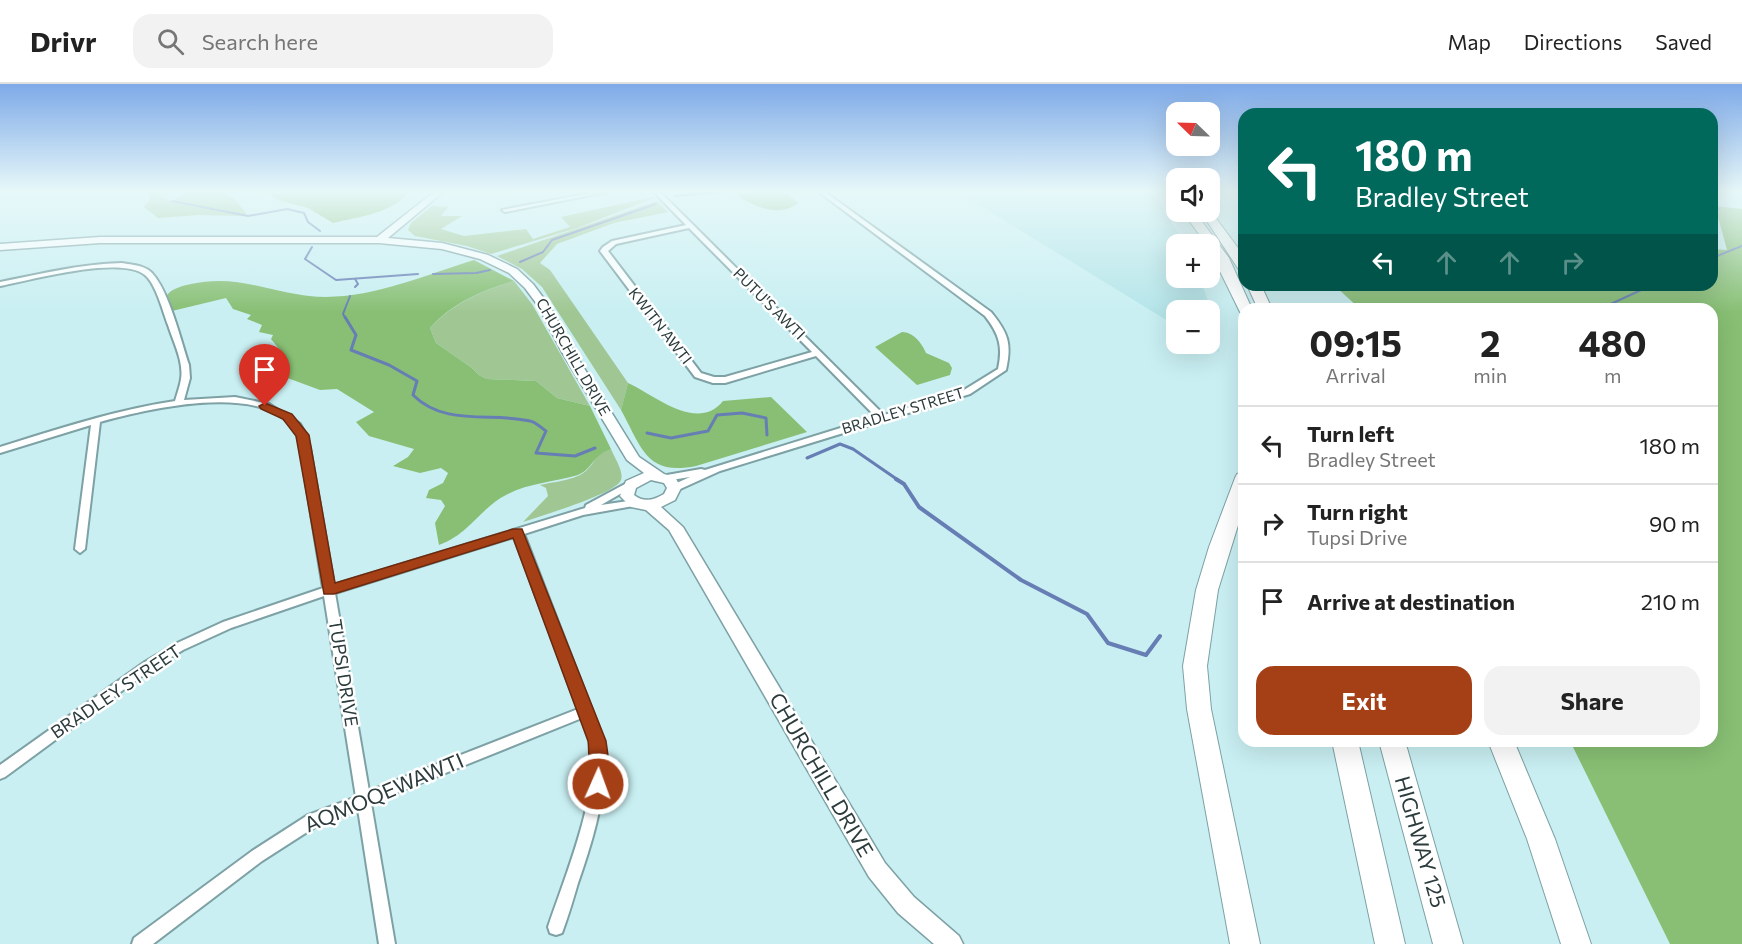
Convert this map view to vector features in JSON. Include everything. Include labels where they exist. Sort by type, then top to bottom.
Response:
[{"type":"highway","points":[[1203,232],[1222,258],[1242,303]]},
{"type":"highway","points":[[1221,232],[1238,258]]},
{"type":"highway","points":[[1238,495],[1219,547],[1207,590],[1199,628],[1195,666],[1199,709],[1245,944]]},
{"type":"highway","points":[[1346,747],[1390,944]]},
{"type":"highway","name":"HIGHWAY 125","points":[[1394,747],[1448,944]]},
{"type":"highway","points":[[1503,747],[1541,839],[1576,944]]},
{"type":"main road","points":[[379,240],[389,232]]},
{"type":"main road","name":"CHURCHILL DRIVE","points":[[0,247],[100,240],[379,240],[426,243],[468,252],[498,263],[519,277],[529,286],[544,307],[634,460],[667,485],[675,527],[877,870],[906,905],[951,944]]},
{"type":"main road","points":[[634,460],[627,496],[643,504],[667,485]]},
{"type":"main road","points":[[630,485],[643,478],[667,485]]},
{"type":"main road","name":"CHURCHILL DRIVE","points":[[643,504],[675,527]]},
{"type":"street","name":"KWITN AWTI","points":[[661,232],[614,242],[605,248],[604,252],[698,375],[707,379],[725,380],[818,353]]},
{"type":"street","name":"PUTU'S AWTI","points":[[697,232],[881,417]]},
{"type":"street","name":"BRADLEY STREET","points":[[667,485],[967,392],[1002,370],[1007,349],[999,327],[988,314],[877,232]]},
{"type":"street","points":[[0,284],[108,264],[129,265],[146,270],[156,283],[185,364],[186,378],[178,402]]},
{"type":"street","name":"TUPSI DRIVE","points":[[0,450],[96,422],[178,402],[216,400],[251,403],[274,409],[293,422],[302,435],[306,452],[387,944]]},
{"type":"street","points":[[80,549],[96,422]]},
{"type":"street","name":"BRADLEY STREET","points":[[582,512],[630,485]]},
{"type":"street","name":"BRADLEY STREET","points":[[0,773],[125,681],[179,647],[227,625],[582,512],[643,504]]},
{"type":"street","points":[[518,532],[599,751],[598,784],[556,927]]},
{"type":"street","name":"AQMOQEWAWTI","points":[[140,944],[292,832],[328,813],[586,711]]},
{"type":"shaded area","points":[[1023,232],[1177,232],[1179,234],[1166,234],[1166,288],[1203,288],[1208,300],[1166,300],[1166,320]]},
{"type":"green space","points":[[410,232],[451,232],[464,236],[498,232],[528,232],[533,239],[554,232],[563,232],[491,254],[467,246],[415,236]]},
{"type":"green space","points":[[566,232],[589,232],[557,244],[540,263],[550,270],[628,383],[621,410],[542,287],[522,269],[497,256]]},
{"type":"green space","points":[[1722,232],[1742,232],[1742,944],[1670,944],[1573,747],[1718,747],[1718,303],[1354,303],[1340,291],[1718,291],[1718,249],[1727,250]]},
{"type":"green space","points":[[474,260],[514,281],[479,293],[448,311],[430,328],[436,343],[487,379],[536,381],[557,398],[590,406],[611,449],[604,452],[578,475],[532,485],[506,495],[459,534],[439,545],[435,523],[445,506],[441,500],[426,498],[429,490],[443,483],[448,473],[441,468],[420,473],[393,466],[408,457],[414,449],[369,436],[356,422],[374,412],[337,389],[320,390],[274,373],[285,356],[271,339],[273,335],[259,332],[262,325],[247,319],[251,315],[233,309],[226,298],[172,311],[167,295],[184,286],[207,281],[222,281],[251,284],[309,296],[351,295],[393,286]]},
{"type":"green space","points":[[514,281],[532,304],[590,406],[557,398],[536,381],[487,379],[436,343],[430,328],[448,311],[479,293]]},
{"type":"green space","points":[[902,332],[917,339],[926,353],[949,363],[952,368],[950,375],[917,385],[875,347]]},
{"type":"green space","points":[[628,383],[689,413],[713,410],[723,401],[771,397],[807,432],[696,466],[666,467],[656,463],[648,456],[621,410]]},
{"type":"green space","points":[[611,449],[622,476],[616,486],[592,498],[523,522],[548,496],[546,488],[540,485],[582,474],[597,457]]},
{"type":"waterway","points":[[520,262],[543,252],[552,240],[575,232]]},
{"type":"waterway","points":[[1718,256],[1742,246]]},
{"type":"waterway","points":[[312,247],[305,259],[336,280],[418,274]]},
{"type":"waterway","points":[[433,274],[476,273],[490,270]]},
{"type":"waterway","points":[[355,279],[358,284],[355,287]]},
{"type":"waterway","points":[[1613,303],[1639,291]]},
{"type":"waterway","points":[[346,319],[343,314],[350,296]]},
{"type":"waterway","points":[[345,317],[356,335],[351,350],[389,365],[417,381],[413,395],[426,405],[454,415],[532,422],[546,431],[536,453],[575,456],[595,448]]},
{"type":"waterway","points":[[647,433],[671,438],[708,431],[717,415],[742,413],[766,418],[767,435]]},
{"type":"waterway","points":[[807,458],[840,444],[853,449],[898,480]]},
{"type":"waterway","points":[[896,479],[904,484],[919,507],[1021,580],[1087,614],[1108,643],[1146,655],[1160,636]]},
{"type":"route","points":[[265,406],[288,417],[302,435],[329,591],[518,532],[597,741],[600,759],[598,784]]}]
